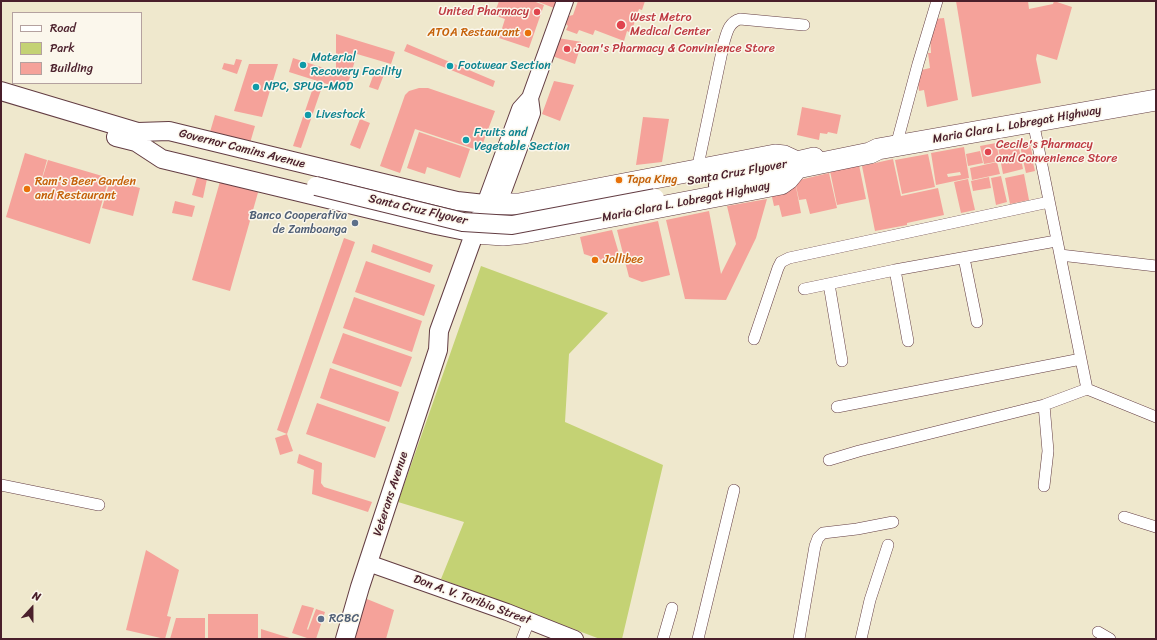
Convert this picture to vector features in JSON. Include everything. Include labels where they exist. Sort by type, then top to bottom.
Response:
[{"type":"highway","name":"Maria Clara L. Lobregat Highway","points":[[481,234],[513,234],[538,230],[781,184],[788,180],[797,165],[870,153],[887,148],[1033,121],[1156,100]]},
{"type":"highway","points":[[492,204],[533,201],[775,155],[784,156],[797,165]]},
{"type":"highway","points":[[627,183],[633,212]]},
{"type":"highway","points":[[580,192],[586,221]]},
{"type":"highway","points":[[533,201],[538,230]]},
{"type":"main road","name":"Governor Camins Avenue","points":[[1,91],[137,137],[162,159],[387,214],[481,234]]},
{"type":"main road","name":"Governor Camins Avenue","points":[[1,104],[137,137],[169,131],[457,201],[492,204]]},
{"type":"main road","name":"Santa Cruz Flyover","points":[[137,137],[317,182],[462,222],[512,225],[654,193],[779,174],[797,165]]},
{"type":"main road","points":[[338,202],[345,174]]},
{"type":"main road","points":[[387,214],[394,185]]},
{"type":"main road","points":[[436,225],[442,197]]},
{"type":"main road","name":"Veterans Avenue","points":[[345,639],[368,563],[438,350],[439,331],[481,234],[492,204]]},
{"type":"street","points":[[492,204],[532,113],[530,98],[565,1]]},
{"type":"street","points":[[887,148],[918,64],[937,1]]},
{"type":"street","points":[[697,170],[724,42],[731,24],[734,20],[740,19],[804,25]]},
{"type":"street","points":[[1033,121],[1087,389]]},
{"type":"street","points":[[754,338],[778,268],[781,262],[789,258],[1049,202]]},
{"type":"street","points":[[804,289],[895,270],[1056,241]]},
{"type":"street","points":[[1060,255],[1156,266]]},
{"type":"street","points":[[964,258],[977,322]]},
{"type":"street","points":[[895,270],[908,341]]},
{"type":"street","points":[[829,284],[842,361]]},
{"type":"street","points":[[837,407],[1080,358]]},
{"type":"street","points":[[829,460],[859,451],[1044,405],[1087,389],[1156,417]]},
{"type":"street","points":[[1044,405],[1048,451],[1044,486]]},
{"type":"street","points":[[1,485],[99,504]]},
{"type":"street","points":[[698,639],[734,490]]},
{"type":"street","points":[[1124,517],[1156,527]]},
{"type":"street","points":[[799,639],[815,546],[818,538],[823,533],[857,529],[894,522]]},
{"type":"street","points":[[861,639],[870,600],[888,545]]},
{"type":"street","name":"Don A. V. Toribio Street","points":[[368,563],[416,579],[575,639]]},
{"type":"street","points":[[663,639],[672,608]]},
{"type":"street","points":[[522,639],[529,621]]},
{"type":"street","points":[[1098,632],[1110,639]]},
{"type":"green space","points":[[481,266],[608,313],[569,354],[565,422],[663,465],[622,639],[600,639],[441,579],[464,522],[398,502]]},
{"type":"building","points":[[499,1],[533,1],[544,5],[529,48],[499,38],[505,19],[494,15]]},
{"type":"building","points":[[536,1],[556,1],[554,8]]},
{"type":"building","points":[[578,1],[645,1],[642,10],[639,9],[631,33],[627,31],[624,41],[595,30],[593,35],[579,30],[577,34],[566,30],[568,26],[566,24],[569,16],[573,15]]},
{"type":"building","points":[[956,1],[1028,1],[1029,9],[1053,4],[1054,1],[1072,7],[1057,60],[1037,54],[1036,59],[1041,83],[972,97]]},
{"type":"building","points":[[944,18],[958,100],[927,107],[924,90],[919,91],[917,71],[930,68],[928,53],[931,53],[930,36],[934,19]]},
{"type":"building","name":"Material Recovery Facility","points":[[336,34],[395,52],[391,64],[357,54],[346,90],[289,72],[293,58],[336,72]]},
{"type":"building","name":"Joan's Pharmacy & Convinience Store","points":[[558,38],[582,42],[575,64],[552,56]]},
{"type":"building","name":"Footwear Section","points":[[407,44],[495,81],[493,87],[404,51]]},
{"type":"building","points":[[236,59],[242,60],[237,74],[222,69],[224,63],[234,65]]},
{"type":"building","name":"NPC, SPUG-MOD","points":[[249,64],[278,64],[262,117],[234,111]]},
{"type":"building","name":"Material Recovery Facility","points":[[376,68],[385,72],[378,90],[369,87]]},
{"type":"building","points":[[554,81],[574,85],[560,121],[542,114]]},
{"type":"building","name":"Livestock","points":[[315,82],[323,84],[301,148],[293,146]]},
{"type":"building","name":"Fruits and Vegetable Section","points":[[419,88],[428,88],[495,111],[480,151],[415,129],[400,173],[380,166],[405,95],[409,91]]},
{"type":"building","points":[[802,107],[841,115],[837,134],[828,132],[827,134],[820,133],[819,140],[797,135]]},
{"type":"building","points":[[215,115],[255,126],[250,143],[210,132]]},
{"type":"building","points":[[643,117],[669,119],[662,162],[636,165]]},
{"type":"building","points":[[360,119],[370,123],[360,149],[350,145]]},
{"type":"building","points":[[419,132],[470,149],[460,178],[427,167],[425,174],[407,168]]},
{"type":"building","points":[[996,143],[1000,161],[984,164],[980,146]]},
{"type":"building","points":[[1018,143],[1023,169],[1003,174],[998,147]]},
{"type":"building","points":[[1030,144],[1033,157],[1023,159],[1020,146]]},
{"type":"building","points":[[964,147],[969,178],[936,185],[931,153]],"holes":[[[960,172],[961,175],[948,177],[947,174]]]},
{"type":"building","points":[[980,151],[983,163],[968,166],[966,154]]},
{"type":"building","points":[[25,153],[47,160],[38,192],[48,160],[109,178],[90,244],[6,217]]},
{"type":"building","points":[[928,154],[935,187],[902,194],[895,160]]},
{"type":"building","points":[[1032,158],[1035,171],[1026,173],[1023,160]]},
{"type":"building","points":[[893,159],[901,196],[938,188],[944,215],[907,223],[907,225],[875,231],[862,166]]},
{"type":"building","points":[[997,162],[1000,174],[972,180],[970,168]]},
{"type":"building","points":[[859,165],[866,199],[837,205],[830,171]]},
{"type":"building","points":[[829,173],[837,208],[810,214],[806,199],[799,200],[795,181]]},
{"type":"building","points":[[1024,174],[1029,200],[1010,204],[1005,178]]},
{"type":"building","points":[[1001,176],[1007,202],[996,205],[991,178]]},
{"type":"building","points":[[197,177],[207,179],[203,198],[192,195]]},
{"type":"building","points":[[989,177],[991,188],[973,191],[971,181]]},
{"type":"building","points":[[221,178],[259,189],[230,291],[192,280]]},
{"type":"building","points":[[968,179],[975,210],[961,213],[954,182]]},
{"type":"building","points":[[110,180],[140,188],[133,216],[102,208]]},
{"type":"building","points":[[795,182],[801,213],[782,217],[779,205],[774,206],[770,188]]},
{"type":"building","points":[[767,199],[756,238],[726,300],[685,299],[666,220],[709,211],[721,274],[736,244],[727,206]]},
{"type":"building","points":[[175,201],[195,206],[192,217],[172,213]]},
{"type":"building","points":[[658,221],[670,275],[642,282],[629,277],[617,230]]},
{"type":"building","points":[[612,230],[620,257],[602,260],[584,254],[580,237]]},
{"type":"building","points":[[344,238],[355,242],[287,434],[277,430]]},
{"type":"building","points":[[373,244],[433,265],[430,273],[371,252]]},
{"type":"building","points":[[366,261],[435,285],[424,316],[355,292]]},
{"type":"building","points":[[354,297],[422,321],[412,352],[343,328]]},
{"type":"building","points":[[343,333],[412,357],[401,387],[332,363]]},
{"type":"building","points":[[330,368],[399,392],[389,422],[320,398]]},
{"type":"building","points":[[317,403],[386,427],[375,458],[306,434]]},
{"type":"building","points":[[287,434],[293,451],[280,455],[275,438]]},
{"type":"building","points":[[299,454],[322,463],[321,483],[324,487],[372,502],[368,512],[312,494],[314,470],[297,463]]},
{"type":"building","points":[[146,550],[179,570],[167,616],[171,617],[165,639],[126,630]]},
{"type":"building","points":[[362,597],[394,610],[386,639],[357,639],[351,637]]},
{"type":"building","points":[[302,605],[314,608],[307,629],[308,630],[316,609],[325,612],[316,639],[310,639],[292,633]]},
{"type":"building","points":[[208,614],[258,614],[258,639],[208,639]]},
{"type":"building","points":[[176,618],[205,618],[205,639],[170,639]]},
{"type":"building","points":[[261,629],[293,639],[261,639]]},
{"type":"place","name":"United Pharmacy","points":[[537,12]]},
{"type":"place","name":"West Metro Medical Center","points":[[621,25]]},
{"type":"place","name":"ATOA Restaurant","points":[[528,33]]},
{"type":"place","name":"Joan's Pharmacy & Convinience Store","points":[[567,49]]},
{"type":"place","name":"Material Recovery Facility","points":[[303,65]]},
{"type":"place","name":"Footwear Section","points":[[450,66]]},
{"type":"place","name":"NPC, SPUG-MOD","points":[[256,87]]},
{"type":"place","name":"Livestock","points":[[308,115]]},
{"type":"place","name":"Fruits and Vegetable Section","points":[[466,140]]},
{"type":"place","name":"Cecile's Pharmacy and Convenience Store","points":[[988,152]]},
{"type":"place","name":"Tapa King","points":[[619,180]]},
{"type":"place","name":"Ram's Beer Garden and Restaurant","points":[[27,189]]},
{"type":"place","name":"Banco Cooperativa de Zamboanga","points":[[355,223]]},
{"type":"place","name":"Jollibee","points":[[595,260]]},
{"type":"place","name":"RCBC","points":[[321,619]]}]
